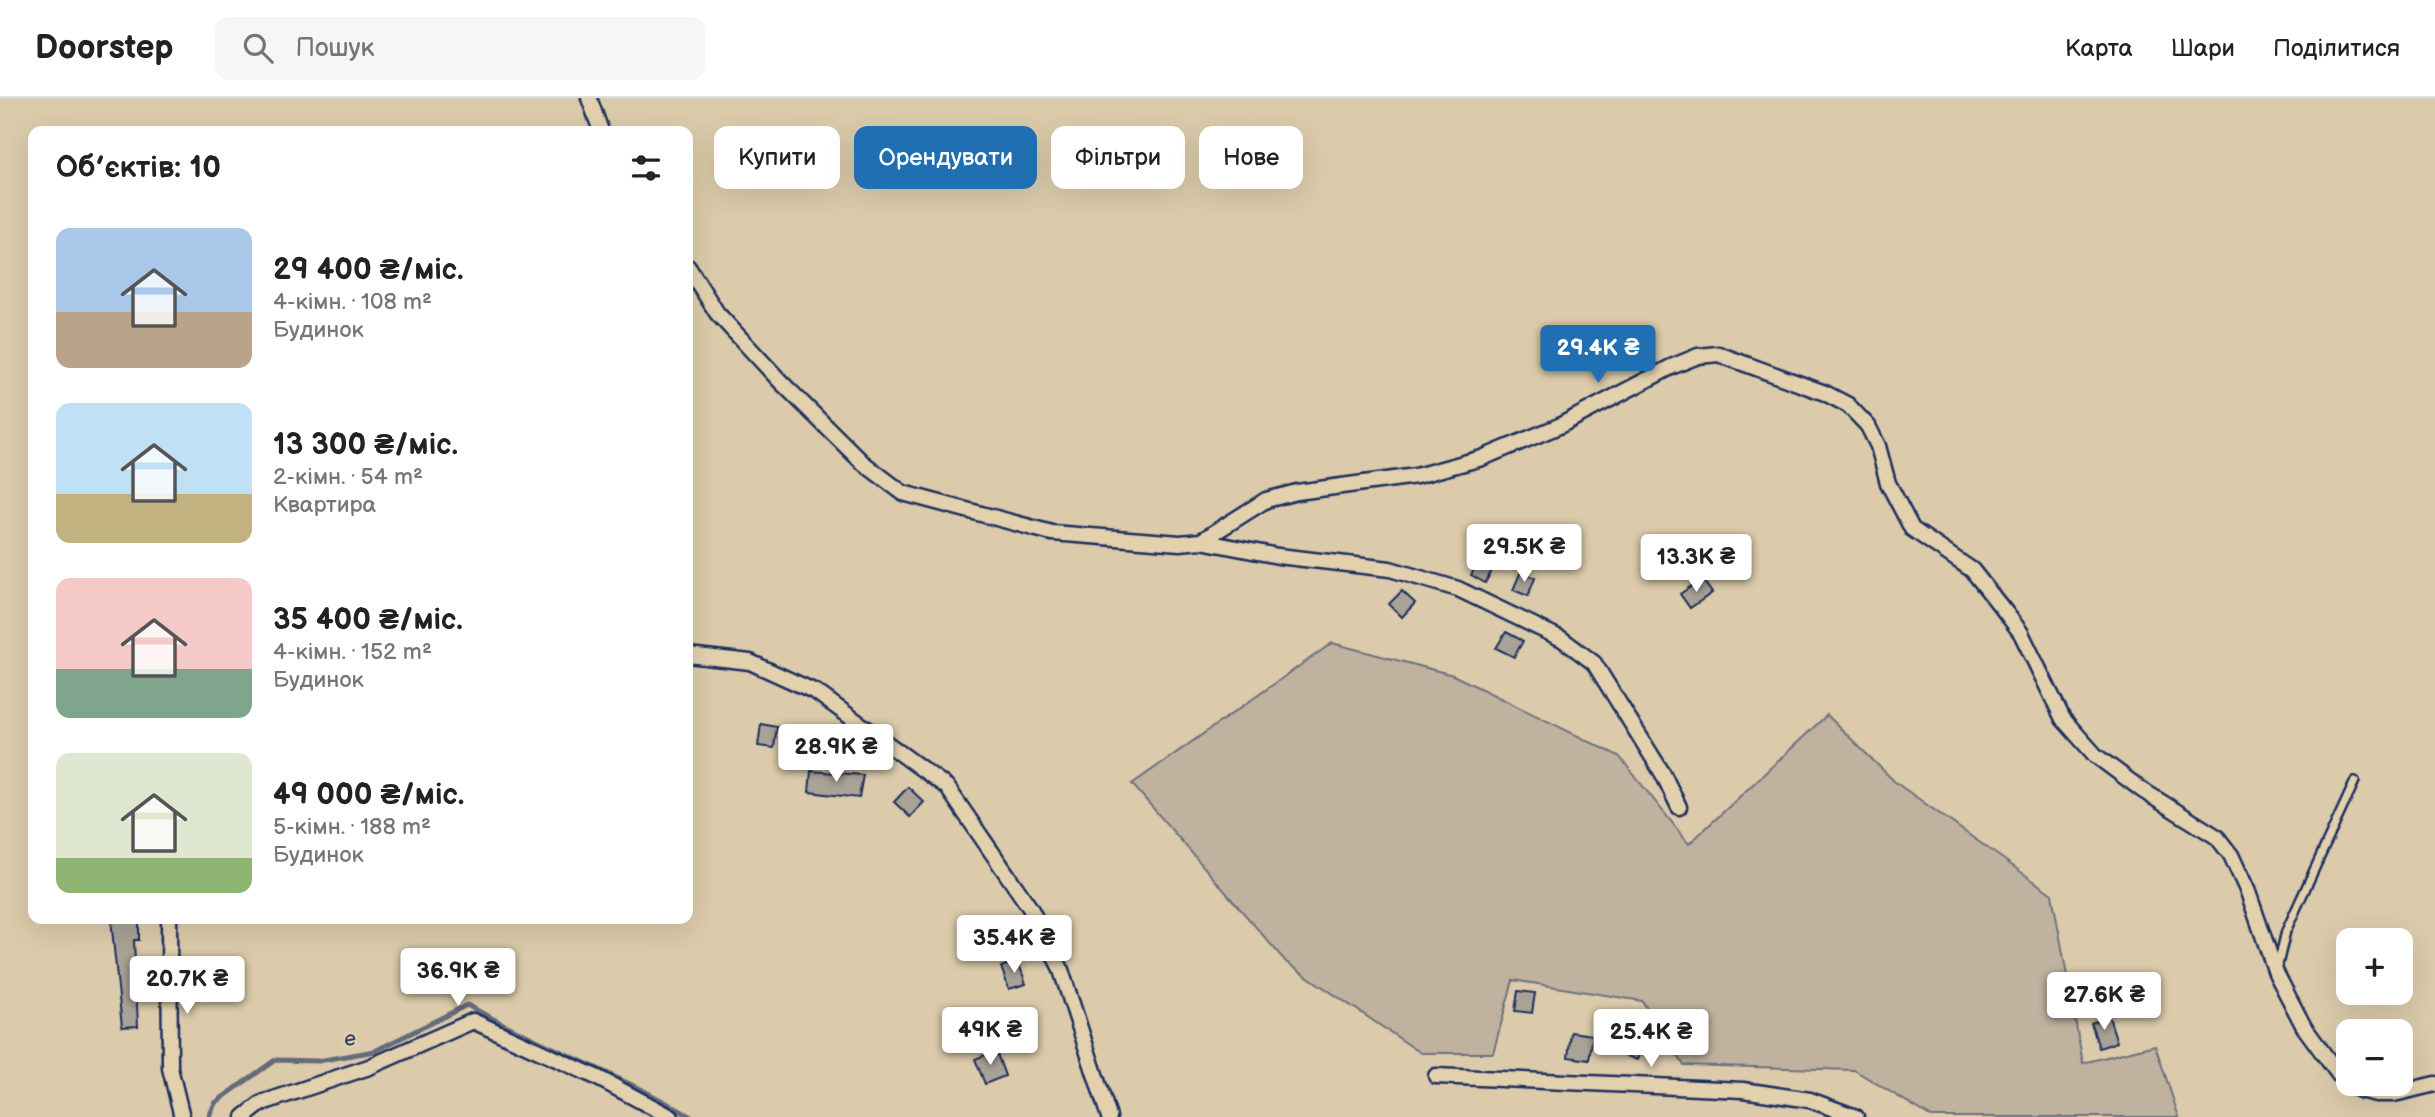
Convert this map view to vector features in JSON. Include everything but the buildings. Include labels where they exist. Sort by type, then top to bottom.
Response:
[{"type":"street","points":[[589,98],[599,126]]},
{"type":"street","points":[[693,275],[717,313],[780,381],[862,462],[903,493],[1052,533],[1180,543],[1201,541],[1278,556],[1390,569],[1458,590],[1562,639],[1594,663],[1663,774],[1679,807]]},
{"type":"street","points":[[1201,541],[1266,500],[1297,492],[1416,476],[1482,458],[1559,426],[1671,366],[1698,356],[1718,354],[1825,393],[1849,405],[1868,426],[1878,446],[1888,484],[1912,529],[1972,570],[2014,623],[2063,719],[2095,755],[2142,790],[2217,837],[2231,855],[2248,892],[2276,973],[2304,1027],[2342,1079],[2359,1090],[2376,1094],[2394,1094],[2435,1084]]},
{"type":"street","points":[[693,656],[750,662],[816,692],[947,787],[1030,908],[1060,967],[1109,1117]]},
{"type":"street","points":[[169,924],[170,1068],[182,1117]]},
{"type":"street","points":[[244,1117],[262,1103],[369,1067],[472,1021],[596,1077],[671,1117]]},
{"type":"street","points":[[1436,1076],[1742,1090],[1810,1100],[1856,1117]]},
{"type":"lane","points":[[2276,973],[2286,931],[2355,781]]},
{"type":"shaded area","points":[[1332,643],[1453,675],[1619,756],[1689,844],[1827,715],[1895,782],[2052,894],[2083,1063],[2155,1045],[2179,1117],[1932,1117],[1854,1070],[1684,1065],[1642,1001],[1513,980],[1493,1053],[1421,1053],[1286,962],[1132,784]]},
{"type":"waterway","name":"e","points":[[209,1117],[215,1103],[275,1060],[318,1061],[375,1051],[467,1005],[636,1087],[691,1117]]}]
